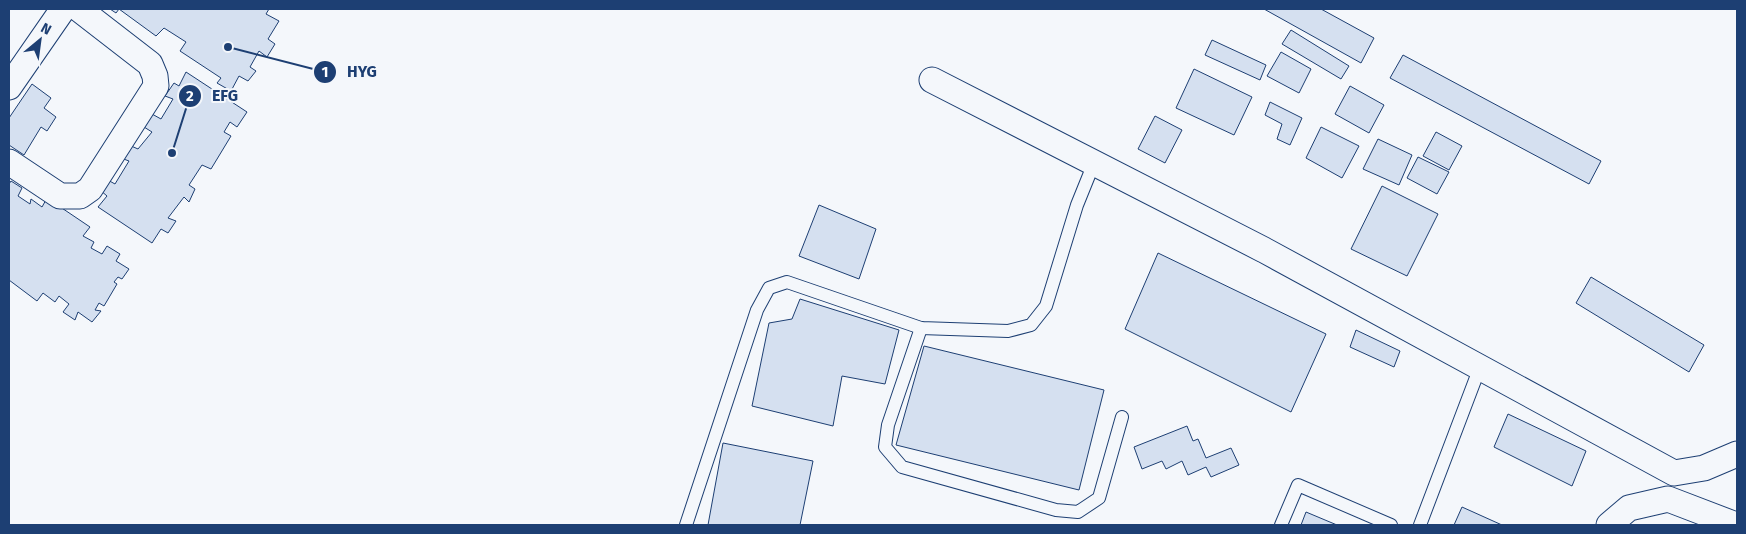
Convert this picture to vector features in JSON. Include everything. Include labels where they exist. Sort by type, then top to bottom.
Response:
[{"type":"street","points":[[9,87],[63,9]]},
{"type":"street","points":[[9,162],[60,196],[80,196],[90,189],[156,86],[155,76],[150,64],[79,9]]},
{"type":"street","points":[[932,80],[1264,250],[1674,473],[1704,468],[1737,454]]},
{"type":"street","points":[[1668,499],[1674,473]]},
{"type":"street","points":[[1609,525],[1629,508],[1668,499],[1736,525]]},
{"type":"lane","points":[[686,525],[757,310],[769,288],[787,282],[921,328],[1008,331],[1031,325],[1046,306],[1076,205],[1094,163]]},
{"type":"lane","points":[[921,328],[888,425],[885,447],[902,467],[1056,510],[1078,512],[1099,498],[1122,417]]},
{"type":"lane","points":[[1420,525],[1480,367]]},
{"type":"lane","points":[[1281,525],[1298,485],[1391,525]]},
{"type":"building","points":[[110,9],[119,9],[116,13]]},
{"type":"building","points":[[119,9],[269,9],[266,14],[279,21],[268,39],[275,44],[267,57],[259,51],[250,67],[256,71],[248,81],[239,76],[231,91],[217,83],[221,78],[180,51],[186,42],[164,28],[156,36]]},
{"type":"building","points":[[1264,9],[1321,9],[1374,38],[1361,63]]},
{"type":"building","points":[[1291,30],[1349,66],[1341,79],[1282,44]]},
{"type":"building","points":[[1212,40],[1266,65],[1260,80],[1205,55]]},
{"type":"building","points":[[1281,52],[1311,69],[1299,93],[1267,76]]},
{"type":"building","points":[[1403,55],[1601,161],[1589,184],[1390,78]]},
{"type":"building","points":[[1194,69],[1252,97],[1234,135],[1176,108]]},
{"type":"building","points":[[186,72],[247,112],[237,127],[230,122],[224,132],[231,136],[211,169],[202,165],[189,185],[195,189],[189,202],[184,197],[168,218],[176,221],[168,233],[161,229],[152,243],[98,207],[107,196],[100,190],[106,179],[115,184],[129,161],[121,158],[129,145],[138,149],[152,132],[144,127],[152,114],[161,119],[173,99],[165,96],[174,83],[179,86]]},
{"type":"building","points":[[32,84],[51,98],[44,108],[56,117],[47,131],[41,127],[24,155],[9,145],[9,118]]},
{"type":"building","points":[[1350,86],[1384,105],[1369,133],[1335,114]]},
{"type":"building","points":[[1270,102],[1302,118],[1290,145],[1277,139],[1282,124],[1265,115]]},
{"type":"building","points":[[1155,116],[1182,130],[1165,163],[1138,149]]},
{"type":"building","points":[[1321,127],[1359,146],[1342,178],[1306,158]]},
{"type":"building","points":[[1436,132],[1462,146],[1449,170],[1423,156]]},
{"type":"building","points":[[1378,139],[1412,155],[1399,185],[1363,169]]},
{"type":"building","points":[[1418,157],[1449,172],[1437,194],[1407,178]]},
{"type":"building","points":[[11,181],[22,188],[18,196],[30,204],[31,199],[42,207],[47,198],[90,227],[83,236],[94,242],[91,248],[102,254],[107,246],[120,254],[116,261],[129,269],[122,279],[118,277],[114,282],[117,284],[104,306],[99,303],[95,310],[101,311],[92,322],[78,312],[75,320],[63,312],[69,304],[59,296],[55,302],[43,293],[37,301],[9,280],[9,184]]},
{"type":"building","points":[[1382,186],[1438,214],[1407,276],[1351,249]]},
{"type":"building","points":[[819,205],[876,229],[859,279],[799,256]]},
{"type":"building","points":[[1158,253],[1326,334],[1291,412],[1125,329]]},
{"type":"building","points":[[1591,277],[1704,345],[1689,372],[1576,303]]},
{"type":"building","points":[[800,299],[899,330],[885,384],[842,376],[833,426],[752,406],[769,323],[792,319]]},
{"type":"building","points":[[1356,330],[1400,351],[1394,367],[1350,347]]},
{"type":"building","points":[[924,346],[1104,390],[1079,490],[896,445]]},
{"type":"building","points":[[1508,414],[1586,451],[1572,486],[1494,447]]},
{"type":"building","points":[[1187,426],[1193,441],[1198,439],[1206,458],[1231,448],[1239,465],[1211,477],[1206,467],[1188,475],[1182,461],[1166,469],[1162,461],[1142,469],[1134,447]]},
{"type":"building","points":[[723,443],[813,461],[800,525],[708,525]]},
{"type":"building","points":[[1462,507],[1502,525],[1454,525]]},
{"type":"building","points":[[1306,512],[1337,525],[1301,525]]},
{"type":"place","name":"HYG","points":[[228,47]]},
{"type":"place","name":"EFG","points":[[172,153]]}]
